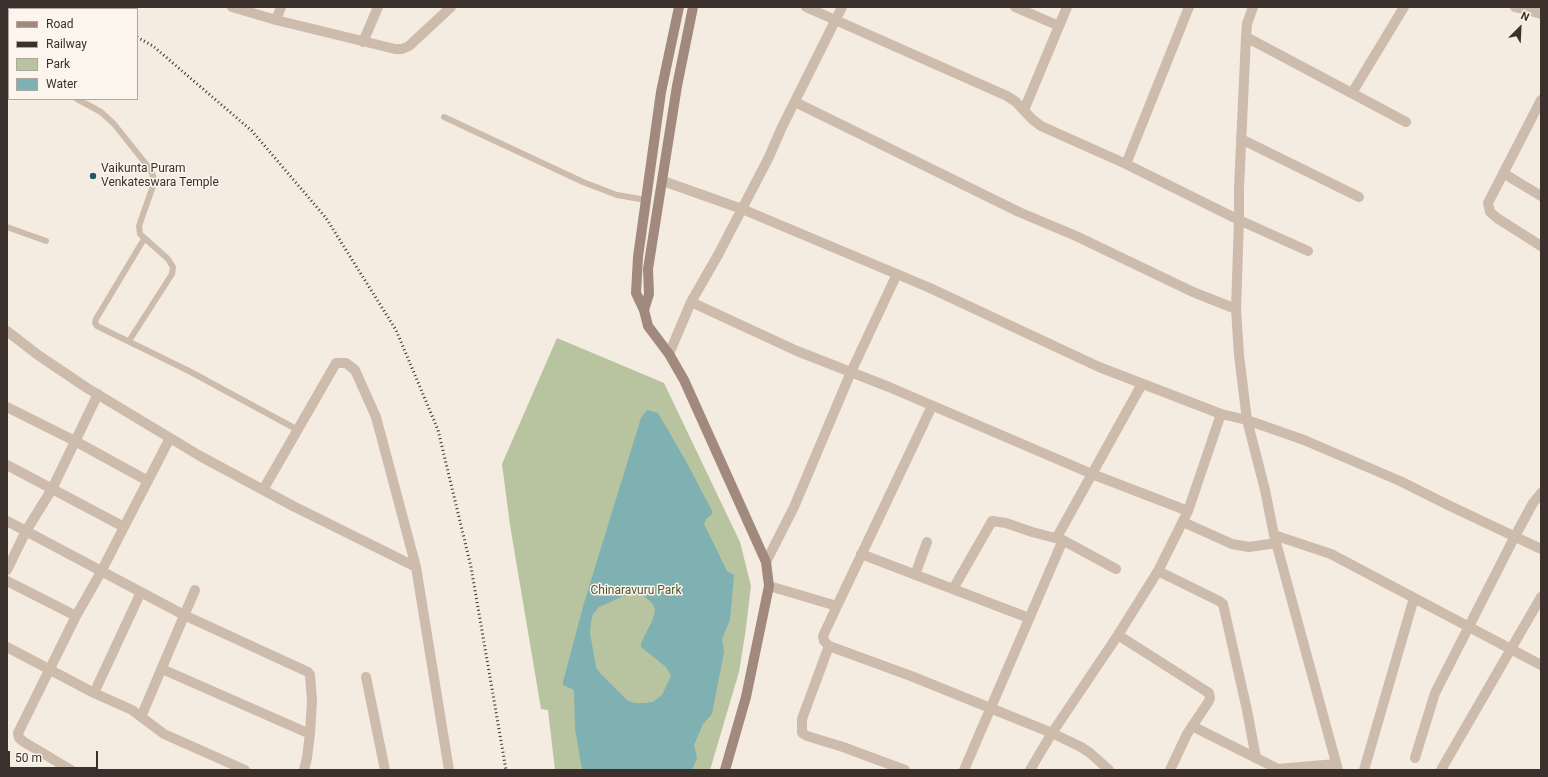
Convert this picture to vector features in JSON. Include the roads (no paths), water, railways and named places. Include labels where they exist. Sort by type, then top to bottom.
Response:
[{"type":"main road","points":[[679,7],[661,92],[638,257],[636,293],[644,310],[648,326],[684,380],[766,562],[769,586],[746,697],[725,770]]},
{"type":"main road","points":[[644,310],[649,294],[648,269],[677,86],[693,7]]},
{"type":"street","points":[[232,7],[276,20],[394,49],[402,49],[409,46],[451,7]]},
{"type":"street","points":[[276,20],[281,7]]},
{"type":"street","points":[[364,42],[378,7]]},
{"type":"street","points":[[806,7],[1007,96],[1016,102],[1041,126],[1126,164],[1239,220],[1308,250]]},
{"type":"street","points":[[668,354],[691,302],[718,255],[769,157],[782,127],[842,7]]},
{"type":"street","points":[[1015,7],[1059,26]]},
{"type":"street","points":[[1024,110],[1067,7]]},
{"type":"street","points":[[1126,164],[1189,7]]},
{"type":"street","points":[[1192,726],[1272,767],[1283,770],[1337,767],[1275,539],[1265,490],[1247,420],[1239,355],[1236,309],[1241,139],[1247,24],[1253,7]]},
{"type":"street","points":[[1352,94],[1404,7]]},
{"type":"street","points":[[1515,7],[1541,14]]},
{"type":"street","points":[[1246,37],[1406,122]]},
{"type":"street","points":[[1541,100],[1488,203],[1490,212],[1497,218],[1541,246]]},
{"type":"street","points":[[795,102],[1019,212],[1076,236],[1193,292],[1236,309]]},
{"type":"street","points":[[1241,139],[1358,197]]},
{"type":"street","points":[[1503,174],[1541,196]]},
{"type":"street","points":[[663,181],[742,209],[930,288],[1098,367],[1221,414],[1247,420],[1304,440],[1400,481],[1541,549]]},
{"type":"street","points":[[766,562],[794,507],[851,372],[897,274]]},
{"type":"street","points":[[691,302],[797,351],[851,372],[1092,474],[1188,511]]},
{"type":"street","points":[[7,331],[38,355],[170,438],[263,490],[416,567]]},
{"type":"street","points":[[263,490],[336,363],[346,363],[355,370],[376,417],[416,567],[449,770]]},
{"type":"street","points":[[964,770],[1029,618],[1060,538],[1092,474],[1142,384]]},
{"type":"street","points":[[7,570],[26,531],[52,489],[98,394]]},
{"type":"street","points":[[932,406],[823,636],[824,641],[830,646],[1052,733],[1085,750],[1109,770]]},
{"type":"street","points":[[7,408],[75,441],[148,481]]},
{"type":"street","points":[[1030,770],[1052,733],[1118,635],[1158,571],[1188,511],[1221,414]]},
{"type":"street","points":[[71,770],[24,742],[19,738],[18,733],[76,616],[101,572],[170,438]]},
{"type":"street","points":[[7,465],[124,527]]},
{"type":"street","points":[[1415,758],[1432,698],[1515,536],[1533,503],[1541,493]]},
{"type":"street","points":[[7,521],[184,615],[308,672],[310,675],[312,701],[310,734],[304,770]]},
{"type":"street","points":[[953,589],[992,521],[1006,523],[1032,532],[1060,538]]},
{"type":"street","points":[[1183,522],[1232,544],[1249,547],[1275,539],[1331,554],[1541,665]]},
{"type":"street","points":[[1036,526],[1116,569]]},
{"type":"street","points":[[914,575],[927,542]]},
{"type":"street","points":[[861,554],[1029,618]]},
{"type":"street","points":[[1158,571],[1223,604],[1247,710],[1256,758]]},
{"type":"street","points":[[7,581],[76,616]]},
{"type":"street","points":[[769,586],[837,606]]},
{"type":"street","points":[[141,717],[195,590]]},
{"type":"street","points":[[94,693],[141,592]]},
{"type":"street","points":[[1441,770],[1541,596]]},
{"type":"street","points":[[1364,770],[1414,598]]},
{"type":"street","points":[[1118,635],[1209,693],[1209,701],[1192,726],[1170,770]]},
{"type":"street","points":[[830,646],[802,719],[802,733],[904,770]]},
{"type":"street","points":[[7,647],[94,693],[132,710],[164,734],[225,766],[245,770]]},
{"type":"street","points":[[162,669],[310,734]]},
{"type":"street","points":[[366,677],[385,770]]},
{"type":"lane","points":[[79,100],[101,112],[114,124],[154,176],[154,183],[139,226],[140,234],[168,260],[173,267],[172,274],[129,341]]},
{"type":"lane","points":[[444,117],[583,182],[617,195],[646,200]]},
{"type":"lane","points":[[7,227],[46,241]]},
{"type":"lane","points":[[144,239],[96,319],[95,323],[97,326],[189,371],[298,430]]},
{"type":"water","points":[[647,410],[658,413],[687,463],[712,511],[712,514],[706,519],[704,524],[727,571],[734,575],[730,620],[722,639],[724,652],[712,714],[703,724],[694,745],[697,758],[692,770],[582,770],[575,728],[574,690],[563,685],[563,682],[584,603],[641,418]],"holes":[[[638,594],[645,597],[653,604],[655,610],[653,619],[641,643],[641,647],[666,667],[671,676],[662,695],[653,702],[635,703],[628,701],[596,667],[590,633],[591,622],[593,614],[599,607],[626,595]]]},
{"type":"railway","points":[[138,38],[153,46],[252,131],[326,218],[396,330],[438,430],[471,567],[506,770]]},
{"type":"place","name":"Vaikunta Puram Venkateswara Temple","points":[[93,176]]},
{"type":"park label","name":"Chinaravuru Park","points":[[636,591]]}]
